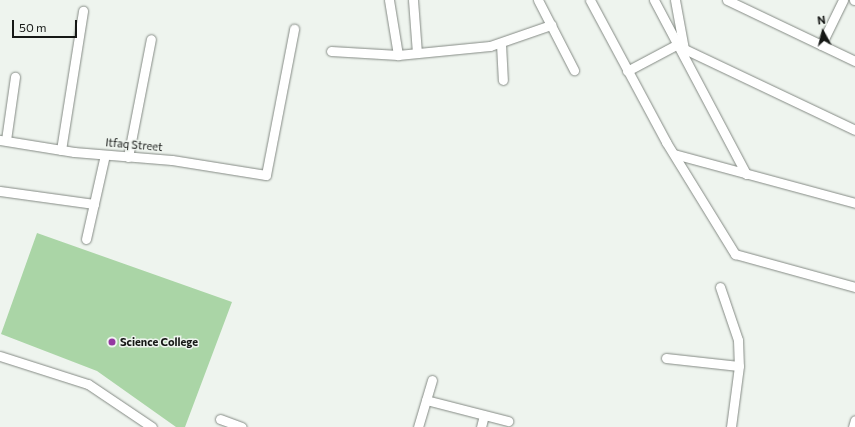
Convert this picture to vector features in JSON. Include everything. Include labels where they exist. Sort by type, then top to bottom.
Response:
[{"type":"street","points":[[389,0],[398,55]]},
{"type":"street","points":[[413,0],[417,53]]},
{"type":"street","points":[[538,0],[574,70]]},
{"type":"street","points":[[590,0],[627,71],[674,154],[735,254],[855,287]]},
{"type":"street","points":[[654,0],[746,174]]},
{"type":"street","points":[[675,0],[680,47]]},
{"type":"street","points":[[727,0],[855,61]]},
{"type":"street","points":[[821,45],[842,0]]},
{"type":"street","points":[[61,150],[83,11]]},
{"type":"street","points":[[331,52],[398,55],[501,44],[551,25]]},
{"type":"street","name":"Itfaq Street","points":[[3,140],[61,150],[266,175],[294,29]]},
{"type":"street","points":[[128,157],[151,39]]},
{"type":"street","points":[[501,44],[503,80]]},
{"type":"street","points":[[627,71],[680,47],[855,130]]},
{"type":"street","points":[[3,140],[15,76]]},
{"type":"street","points":[[674,154],[855,203]]},
{"type":"street","points":[[86,239],[105,155]]},
{"type":"street","points":[[0,191],[94,204]]},
{"type":"street","points":[[720,288],[734,323],[739,366],[731,427]]},
{"type":"street","points":[[0,356],[88,384],[152,427]]},
{"type":"street","points":[[666,358],[739,366]]},
{"type":"street","points":[[418,427],[432,380]]},
{"type":"street","points":[[426,400],[508,421]]},
{"type":"street","points":[[481,427],[484,415]]},
{"type":"street","points":[[220,419],[242,427]]},
{"type":"street","points":[[853,427],[855,420]]},
{"type":"green space","name":"Science College","points":[[37,233],[232,302],[185,427],[176,427],[97,371],[1,334]]},
{"type":"place","name":"Science College","points":[[112,342]]}]
